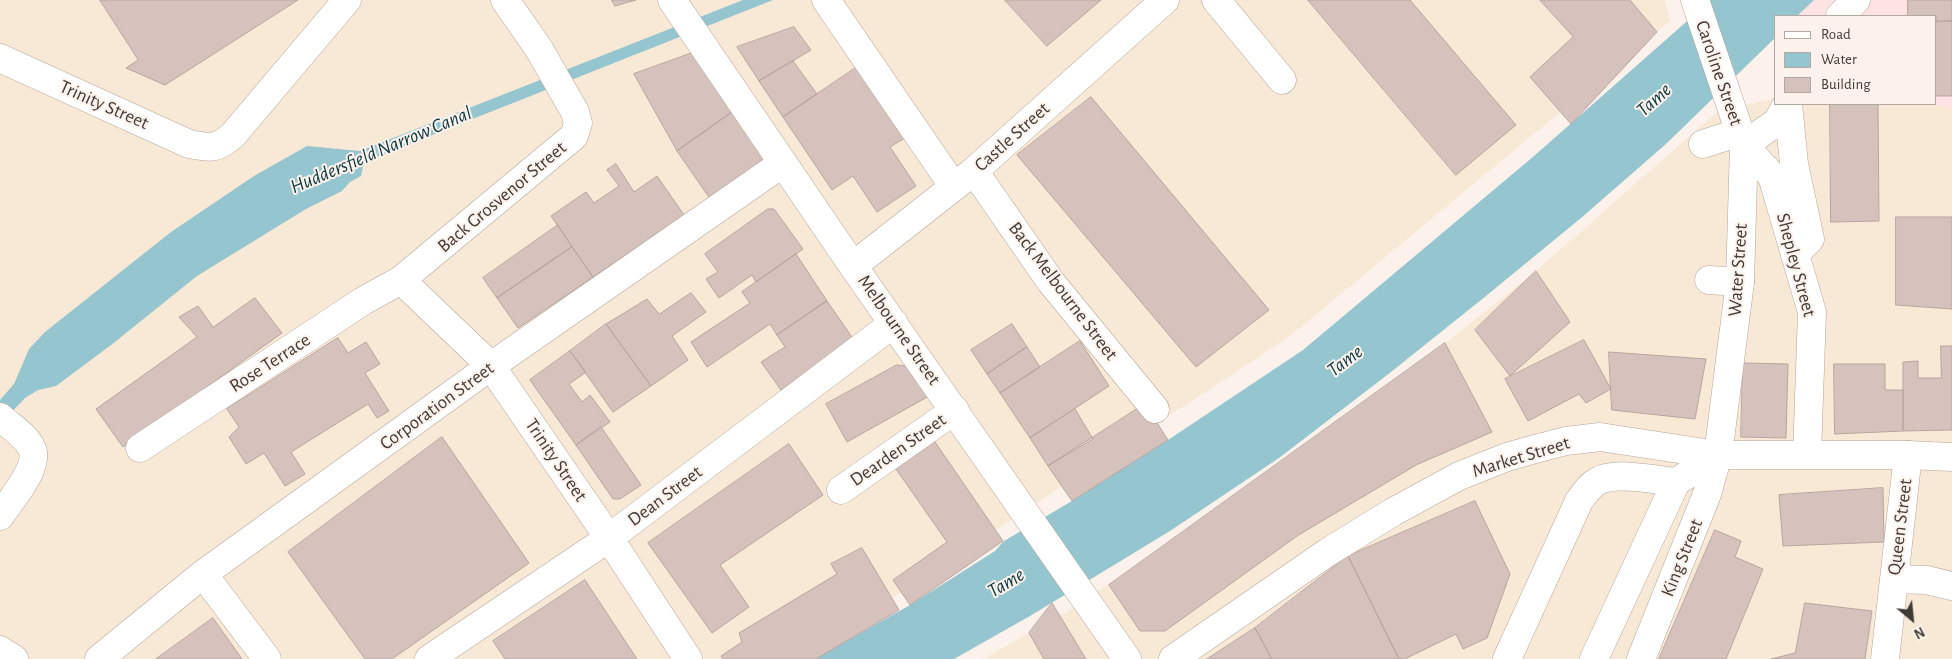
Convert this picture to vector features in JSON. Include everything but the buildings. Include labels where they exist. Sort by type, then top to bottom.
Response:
[{"type":"street","name":"Trinity Street","points":[[0,58],[189,144],[210,148],[222,145],[233,135],[347,0]]},
{"type":"street","name":"Back Grosvenor Street","points":[[401,280],[574,136],[578,123],[575,112],[539,49],[505,0]]},
{"type":"street","name":"Castle Street","points":[[853,266],[964,179],[1165,0]]},
{"type":"street","points":[[1216,0],[1282,80]]},
{"type":"street","name":"Caroline Street","points":[[1695,0],[1742,139]]},
{"type":"street","points":[[1841,15],[1856,0]]},
{"type":"street","name":"Melbourne Street","points":[[673,1],[853,266],[1127,659]]},
{"type":"street","name":"Back Melbourne Street","points":[[832,8],[964,179],[1155,409]]},
{"type":"street","points":[[1703,144],[1742,139],[1777,122],[1786,105]]},
{"type":"street","points":[[1787,105],[1794,164],[1810,240],[1795,254]]},
{"type":"street","name":"Shepley Street","points":[[1742,139],[1772,176],[1812,312],[1807,455]]},
{"type":"street","name":"Water Street","points":[[1718,455],[1740,282],[1742,139]]},
{"type":"street","name":"Corporation Street","points":[[99,659],[203,574],[491,366],[783,163]]},
{"type":"street","name":"Trinity Street","points":[[401,280],[491,366],[609,538],[688,659]]},
{"type":"street","name":"Rose Terrace","points":[[140,448],[364,301],[401,280]]},
{"type":"street","points":[[1709,280],[1740,282]]},
{"type":"street","name":"Dean Street","points":[[429,659],[609,538],[894,323]]},
{"type":"street","name":"Dearden Street","points":[[840,490],[955,410]]},
{"type":"street","points":[[0,417],[32,448],[34,459],[29,473],[0,516]]},
{"type":"street","name":"Market Street","points":[[1173,659],[1328,552],[1393,512],[1459,476],[1507,457],[1566,441],[1600,437],[1718,455],[1908,455],[1952,457]]},
{"type":"street","points":[[1594,659],[1676,482],[1718,455]]},
{"type":"street","name":"King Street","points":[[1641,659],[1707,494],[1718,455]]},
{"type":"street","name":"Queen Street","points":[[1884,659],[1908,455]]},
{"type":"street","points":[[1507,659],[1579,501],[1587,489],[1600,480],[1619,477],[1676,482]]},
{"type":"street","points":[[203,574],[267,659]]},
{"type":"street","points":[[1894,579],[1926,580],[1952,586]]},
{"type":"street","points":[[0,650],[14,659]]},
{"type":"shaded area","points":[[0,0],[1665,0],[1670,21],[1289,337],[856,622],[789,659],[0,659]]},
{"type":"shaded area","points":[[1766,0],[1952,0],[1952,108],[1934,105],[1937,105],[1937,15],[1777,15]]},
{"type":"shaded area","points":[[1774,98],[1774,105],[1934,105],[1952,108],[1952,659],[983,659],[1068,611],[1309,452],[1536,271],[1718,111]]},
{"type":"water","name":"Huddersfield Narrow Canal","points":[[743,0],[773,0],[364,162],[361,176],[350,182],[342,191],[306,209],[197,276],[111,345],[56,386],[38,390],[25,398],[0,424],[0,400],[14,384],[29,349],[45,332],[171,232],[254,176],[307,146],[360,151]]},
{"type":"water","name":"Tame","points":[[1711,0],[1814,0],[1798,15],[1774,15],[1774,39],[1666,144],[1581,218],[1391,372],[1279,458],[1170,531],[1030,616],[954,659],[815,659],[910,605],[995,551],[1004,541],[1072,501],[1168,440],[1303,350],[1534,156]]}]
